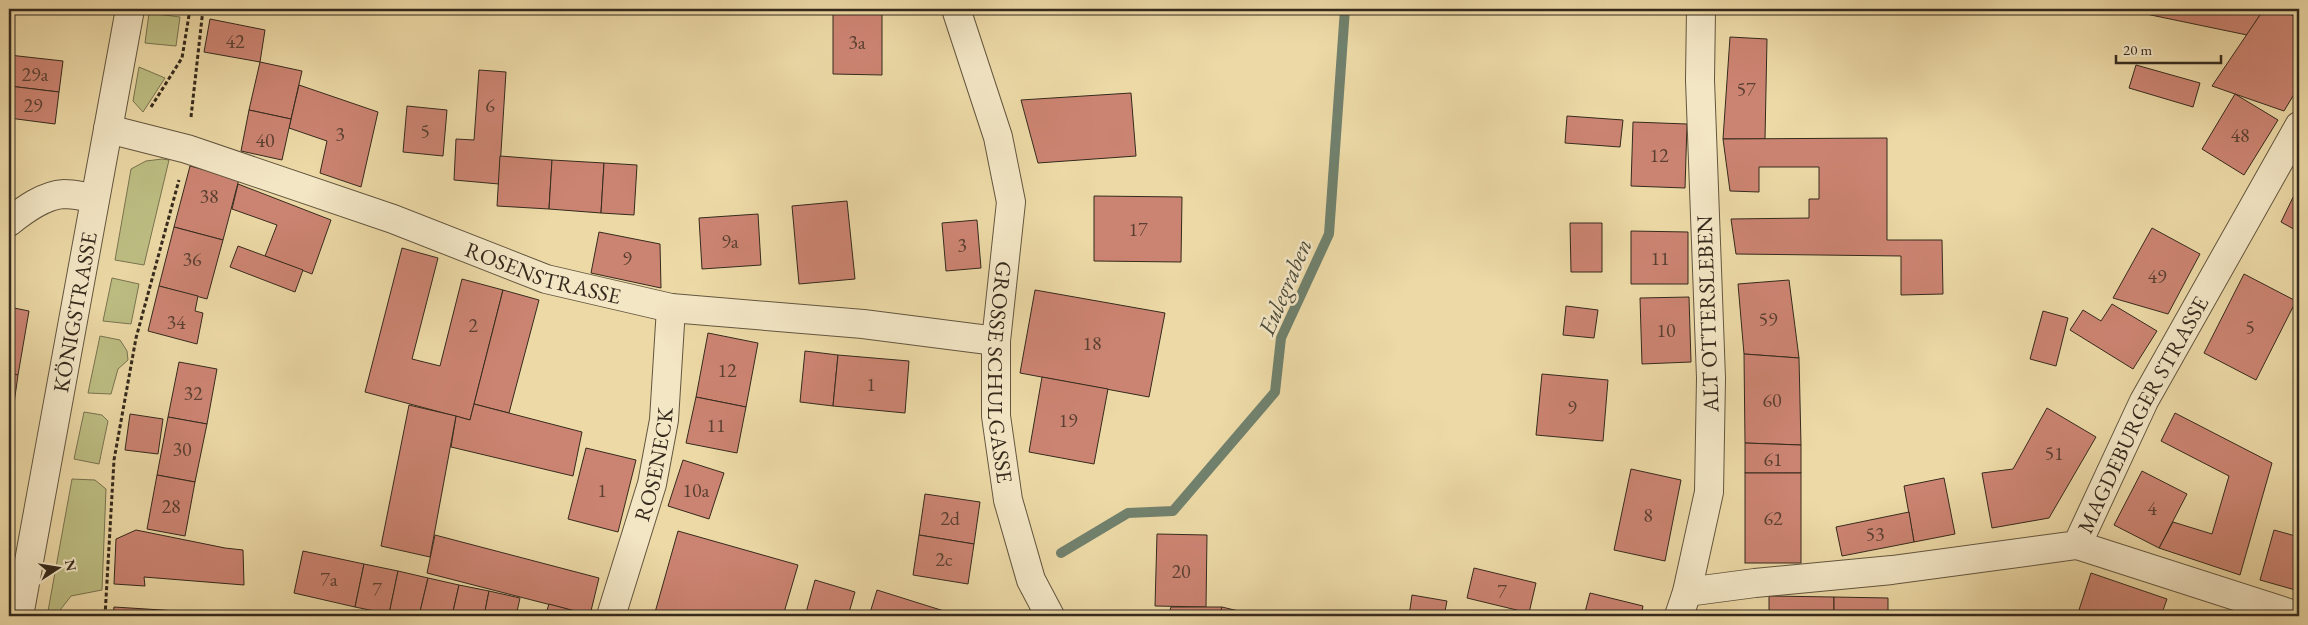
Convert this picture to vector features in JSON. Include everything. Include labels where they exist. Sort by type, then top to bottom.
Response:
[{"type":"street","name":"KÖNIGSTRASSE","points":[[19,616],[130,9]]},
{"type":"street","name":"GROSSE SCHULGASSE","points":[[956,9],[998,136],[1011,202],[996,341],[996,416],[1008,500],[1031,580],[1050,616]]},
{"type":"street","name":"ALT OTTERSLEBEN","points":[[1683,604],[1709,492],[1711,378],[1700,80],[1701,9]]},
{"type":"street","name":"MAGDEBURGER STRASSE","points":[[1683,604],[1755,583],[1892,570],[2077,545],[2144,402],[2299,126]]},
{"type":"street","name":"ROSENSTRASSE","points":[[108,130],[187,149],[392,219],[546,278],[671,308],[863,324],[996,341]]},
{"type":"street","points":[[9,222],[24,210],[47,198],[64,194],[95,198]]},
{"type":"street","name":"ROSENECK","points":[[611,616],[652,484],[664,420],[671,308]]},
{"type":"street","points":[[2077,545],[2298,616]]},
{"type":"path","points":[[149,111],[182,58],[190,9]]},
{"type":"path","points":[[105,616],[114,460],[136,338],[187,149],[202,9]]},
{"type":"green space","points":[[149,13],[180,17],[176,46],[145,43]]},
{"type":"green space","points":[[139,67],[165,78],[143,112],[133,101]]},
{"type":"green space","points":[[169,160],[144,265],[115,260],[131,169],[146,161]]},
{"type":"green space","points":[[112,278],[139,284],[131,324],[103,321]]},
{"type":"green space","points":[[100,336],[120,340],[127,351],[128,360],[118,369],[111,394],[88,393]]},
{"type":"green space","points":[[84,412],[102,415],[108,421],[99,464],[74,459]]},
{"type":"green space","points":[[72,479],[95,480],[106,489],[102,590],[71,596],[57,614],[48,611]]},
{"type":"building","points":[[262,9],[295,9],[294,14]]},
{"type":"building","points":[[833,9],[882,9],[882,75],[833,74]]},
{"type":"building","points":[[1774,9],[1774,11],[1734,10]]},
{"type":"building","points":[[2122,9],[2264,9],[2247,35]]},
{"type":"building","points":[[2264,9],[2279,9],[2298,18],[2299,16],[2299,86],[2284,111],[2212,86]]},
{"type":"building","points":[[210,19],[265,30],[260,62],[204,52]]},
{"type":"building","points":[[1730,37],[1767,39],[1765,139],[1723,139]]},
{"type":"building","points":[[9,55],[63,61],[59,92],[9,86]]},
{"type":"building","points":[[260,62],[302,71],[291,119],[249,110]]},
{"type":"building","points":[[2136,65],[2200,83],[2193,107],[2129,88]]},
{"type":"building","points":[[479,70],[506,72],[499,184],[454,180],[456,139],[474,140]]},
{"type":"building","points":[[299,85],[378,112],[361,187],[320,173],[327,141],[289,128]]},
{"type":"building","points":[[9,86],[59,92],[55,124],[9,118]]},
{"type":"building","points":[[1131,93],[1136,156],[1038,163],[1021,100]]},
{"type":"building","points":[[2235,94],[2278,120],[2244,175],[2202,149]]},
{"type":"building","points":[[407,106],[447,110],[443,156],[403,152]]},
{"type":"building","points":[[249,110],[291,119],[282,160],[241,151]]},
{"type":"building","points":[[1567,116],[1623,120],[1620,147],[1565,143]]},
{"type":"building","points":[[1633,122],[1687,124],[1685,188],[1631,186]]},
{"type":"building","points":[[1887,138],[1887,240],[1942,240],[1943,294],[1901,295],[1901,256],[1736,254],[1731,219],[1809,218],[1809,199],[1819,199],[1819,167],[1759,167],[1759,192],[1730,191],[1723,139]]},
{"type":"building","points":[[500,156],[552,160],[549,209],[497,206]]},
{"type":"building","points":[[552,160],[604,163],[601,213],[549,209]]},
{"type":"building","points":[[604,163],[637,165],[634,215],[601,213]]},
{"type":"building","points":[[190,166],[239,179],[223,240],[174,227]]},
{"type":"building","points":[[238,184],[331,220],[312,274],[265,256],[277,225],[232,209]]},
{"type":"building","points":[[2299,185],[2299,232],[2281,222]]},
{"type":"building","points":[[1094,196],[1182,197],[1181,262],[1094,261]]},
{"type":"building","points":[[847,201],[855,279],[799,284],[792,206]]},
{"type":"building","points":[[758,214],[761,265],[702,269],[699,218]]},
{"type":"building","points":[[977,220],[981,268],[946,271],[942,223]]},
{"type":"building","points":[[1570,223],[1602,223],[1602,272],[1571,272]]},
{"type":"building","points":[[174,227],[223,240],[207,299],[159,286]]},
{"type":"building","points":[[2152,228],[2200,254],[2168,314],[2113,298]]},
{"type":"building","points":[[1631,231],[1688,232],[1688,284],[1631,284]]},
{"type":"building","points":[[599,232],[660,244],[661,288],[591,273]]},
{"type":"building","points":[[238,246],[303,270],[295,292],[230,267]]},
{"type":"building","points":[[402,248],[438,258],[412,359],[440,366],[462,279],[503,290],[470,420],[365,392]]},
{"type":"building","points":[[2244,274],[2296,301],[2256,380],[2204,353]]},
{"type":"building","points":[[1789,280],[1799,358],[1744,354],[1738,284]]},
{"type":"building","points":[[159,286],[198,296],[195,311],[203,313],[197,344],[148,331]]},
{"type":"building","points":[[503,290],[539,300],[509,413],[474,404]]},
{"type":"building","points":[[1035,290],[1165,313],[1149,397],[1020,373]]},
{"type":"building","points":[[1689,297],[1691,362],[1642,364],[1640,298]]},
{"type":"building","points":[[2112,304],[2157,331],[2133,369],[2070,330],[2083,310],[2101,321]]},
{"type":"building","points":[[1566,306],[1598,310],[1594,338],[1563,335]]},
{"type":"building","points":[[9,307],[29,311],[18,375],[9,373]]},
{"type":"building","points":[[2043,311],[2068,318],[2056,366],[2030,359]]},
{"type":"building","points":[[708,333],[758,343],[746,407],[696,397]]},
{"type":"building","points":[[805,351],[838,355],[833,406],[800,402]]},
{"type":"building","points":[[1744,354],[1799,358],[1801,445],[1745,443]]},
{"type":"building","points":[[838,355],[909,361],[905,413],[833,406]]},
{"type":"building","points":[[179,362],[217,369],[207,424],[168,417]]},
{"type":"building","points":[[9,373],[18,375],[10,432],[9,432]]},
{"type":"building","points":[[1542,374],[1608,380],[1603,441],[1536,435]]},
{"type":"building","points":[[1042,377],[1108,389],[1094,464],[1029,452]]},
{"type":"building","points":[[696,397],[746,407],[737,453],[686,443]]},
{"type":"building","points":[[474,404],[582,432],[573,476],[451,447],[456,416],[470,420]]},
{"type":"building","points":[[409,405],[456,416],[430,557],[381,546]]},
{"type":"building","points":[[2047,408],[2096,437],[2049,518],[1992,528],[1982,473],[2013,469]]},
{"type":"building","points":[[2175,413],[2272,463],[2240,575],[2159,548],[2173,522],[2212,534],[2229,476],[2161,441]]},
{"type":"building","points":[[130,414],[163,419],[158,454],[125,450]]},
{"type":"building","points":[[168,417],[207,424],[195,482],[157,475]]},
{"type":"building","points":[[1745,443],[1801,445],[1801,473],[1745,473]]},
{"type":"building","points":[[586,448],[636,460],[618,532],[568,519]]},
{"type":"building","points":[[683,460],[724,473],[709,519],[668,506]]},
{"type":"building","points":[[1631,469],[1681,480],[1665,561],[1614,550]]},
{"type":"building","points":[[2142,471],[2187,494],[2159,548],[2114,525]]},
{"type":"building","points":[[1745,473],[1801,473],[1801,563],[1745,563]]},
{"type":"building","points":[[157,475],[195,482],[185,536],[147,529]]},
{"type":"building","points":[[1944,478],[1955,534],[1914,542],[1904,486]]},
{"type":"building","points":[[925,494],[980,502],[974,544],[919,535]]},
{"type":"building","points":[[1909,512],[1914,542],[1842,556],[1836,527]]},
{"type":"building","points":[[136,530],[243,550],[244,585],[144,577],[145,586],[114,584],[116,539]]},
{"type":"building","points":[[2274,530],[2299,537],[2299,591],[2260,580]]},
{"type":"building","points":[[678,531],[798,565],[783,616],[654,616]]},
{"type":"building","points":[[1157,534],[1207,535],[1206,607],[1155,606]]},
{"type":"building","points":[[435,535],[599,578],[590,615],[427,573]]},
{"type":"building","points":[[919,535],[974,544],[968,584],[913,575]]},
{"type":"building","points":[[303,551],[364,564],[355,607],[294,593]]},
{"type":"building","points":[[364,564],[398,571],[389,614],[355,607]]},
{"type":"building","points":[[1474,568],[1536,583],[1529,613],[1467,598]]},
{"type":"building","points":[[398,571],[428,578],[419,616],[389,614]]},
{"type":"building","points":[[2091,573],[2167,599],[2161,616],[2077,616]]},
{"type":"building","points":[[428,578],[459,585],[452,616],[419,616]]},
{"type":"building","points":[[815,580],[855,592],[848,616],[805,616]]},
{"type":"building","points":[[459,585],[489,591],[484,616],[452,616]]},
{"type":"building","points":[[877,590],[944,611],[942,616],[869,616]]},
{"type":"building","points":[[489,591],[520,598],[516,616],[484,616]]},
{"type":"building","points":[[1590,593],[1643,606],[1641,616],[1584,616]]},
{"type":"building","points":[[1412,595],[1447,601],[1444,616],[1409,616]]},
{"type":"building","points":[[1769,596],[1834,597],[1834,616],[1769,616]]},
{"type":"building","points":[[1834,597],[1888,598],[1888,616],[1834,616]]},
{"type":"building","points":[[549,604],[590,615],[545,616]]},
{"type":"building","points":[[114,607],[162,610],[161,616],[113,616]]},
{"type":"building","points":[[1171,607],[1222,607],[1219,616],[1168,616]]},
{"type":"building","points":[[1222,607],[1259,616],[1219,616]]},
{"type":"building","points":[[162,610],[222,614],[222,616],[161,616]]},
{"type":"building","points":[[944,611],[961,616],[942,616]]},
{"type":"building","points":[[2202,611],[2220,616],[2200,616]]},
{"type":"waterway","name":"Eulegraben","points":[[1061,553],[1128,513],[1173,511],[1275,392],[1281,338],[1329,234],[1345,9]]}]
